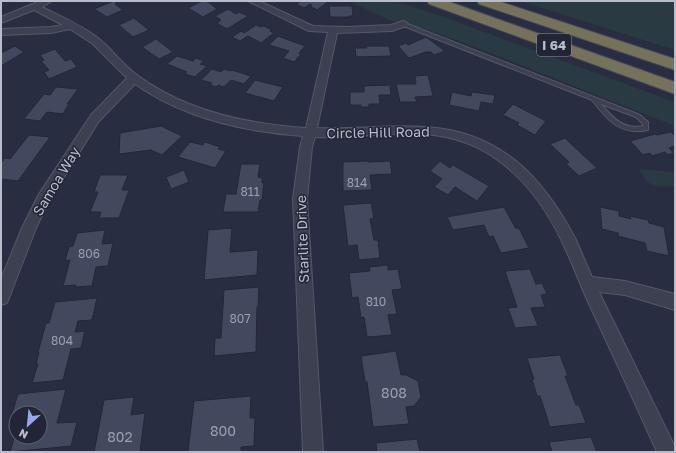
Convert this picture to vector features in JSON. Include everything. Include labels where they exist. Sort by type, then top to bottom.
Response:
[{"type":"highway","name":"I 64","points":[[434,1],[675,88]]},
{"type":"highway","name":"I 64","points":[[484,1],[675,64]]},
{"type":"street","points":[[1,20],[48,1]]},
{"type":"street","points":[[252,1],[306,27],[333,30],[392,28],[403,24]]},
{"type":"street","name":"Circle Hill Road","points":[[36,7],[92,38],[134,78],[162,95],[206,114],[248,125],[310,132],[440,132],[468,139],[495,151],[520,169],[531,180],[549,203],[572,246],[587,284],[667,452]]},
{"type":"street","points":[[1,32],[51,30],[70,26]]},
{"type":"street","name":"Starlite Drive","points":[[313,452],[300,199],[302,168],[316,112],[333,30]]},
{"type":"street","name":"Samoa Way","points":[[1,298],[29,228],[44,198],[95,118],[134,78]]},
{"type":"street","points":[[587,284],[625,288],[675,302]]},
{"type":"lane","points":[[403,24],[638,116],[646,123],[646,128],[638,130],[627,129],[614,122],[594,99]]},
{"type":"shaded area","points":[[349,1],[394,1],[438,15],[675,102],[675,126],[475,47],[423,28],[389,20]]},
{"type":"shaded area","points":[[520,1],[675,1],[675,50]]},
{"type":"shaded area","points":[[639,169],[675,172],[675,186],[662,187],[653,185],[646,180]]},
{"type":"building","points":[[114,1],[117,3],[115,4],[123,10],[107,17],[94,9]]},
{"type":"building","points":[[202,1],[208,2],[217,9],[203,17],[188,8]]},
{"type":"building","points":[[301,1],[329,1],[317,10],[310,6],[312,5],[310,4],[304,8],[296,4]]},
{"type":"building","points":[[329,6],[352,6],[353,16],[330,17]]},
{"type":"building","points":[[228,9],[236,14],[239,12],[248,16],[227,29],[217,23],[221,20],[215,16]]},
{"type":"building","points":[[134,18],[149,30],[133,37],[119,25]]},
{"type":"building","points":[[256,25],[260,27],[264,26],[272,30],[270,31],[274,33],[261,43],[248,36],[240,41],[232,37],[241,31],[244,33]]},
{"type":"building","points":[[278,36],[305,46],[299,53],[301,54],[294,62],[283,58],[289,51],[269,45]]},
{"type":"building","points":[[426,37],[445,51],[434,55],[431,52],[426,52],[409,58],[398,46],[406,43],[408,45]]},
{"type":"building","points":[[156,39],[173,52],[159,59],[142,47]]},
{"type":"building","points":[[15,46],[24,52],[1,66],[1,53]]},
{"type":"building","points":[[366,46],[389,46],[391,56],[356,57],[355,48],[367,48]]},
{"type":"building","points":[[55,49],[65,61],[71,59],[77,67],[49,79],[44,72],[49,70],[41,61],[44,60],[40,55]]},
{"type":"building","points":[[177,56],[193,61],[196,58],[204,61],[200,64],[207,66],[195,77],[185,74],[187,72],[167,64]]},
{"type":"building","points":[[212,69],[221,72],[224,69],[230,71],[232,70],[251,76],[244,84],[231,80],[224,87],[218,85],[216,87],[210,85],[212,83],[201,80]]},
{"type":"building","points":[[428,75],[433,96],[415,97],[417,102],[400,102],[396,84],[416,84],[415,76]]},
{"type":"building","points":[[255,80],[283,87],[274,101],[245,93]]},
{"type":"building","points":[[390,85],[391,95],[379,95],[380,104],[369,104],[369,107],[350,105],[350,92],[364,92],[364,86]]},
{"type":"building","points":[[56,87],[78,89],[67,104],[69,104],[63,114],[47,112],[40,121],[24,119],[44,94],[50,95]]},
{"type":"building","points":[[452,92],[471,96],[472,92],[495,95],[493,104],[481,102],[479,111],[449,105]]},
{"type":"building","points":[[513,104],[546,121],[535,135],[517,125],[519,123],[503,115]]},
{"type":"building","points":[[161,126],[182,136],[162,155],[151,150],[119,154],[120,133]]},
{"type":"building","points":[[671,132],[675,136],[675,146],[669,148],[674,153],[667,155],[665,152],[652,156],[650,153],[643,155],[630,141],[655,134],[657,135]]},
{"type":"building","points":[[29,135],[50,137],[18,181],[1,179],[1,163],[5,158],[10,159]]},
{"type":"building","points":[[565,138],[597,168],[579,176],[566,164],[569,162],[550,144]]},
{"type":"building","points":[[190,142],[203,145],[204,142],[208,143],[220,147],[218,149],[226,151],[215,168],[178,157]]},
{"type":"building","points":[[390,161],[392,174],[370,175],[372,190],[343,191],[343,162]]},
{"type":"building","points":[[440,161],[450,168],[453,165],[489,186],[477,201],[455,187],[448,195],[434,187],[442,179],[430,171]]},
{"type":"building","points":[[241,164],[260,164],[258,177],[262,178],[262,183],[264,183],[262,200],[260,200],[258,212],[223,212],[226,194],[236,194]]},
{"type":"building","points":[[184,170],[189,182],[171,189],[166,177]]},
{"type":"building","points":[[100,175],[128,175],[122,190],[129,190],[119,218],[99,218],[101,212],[90,212],[98,192],[94,192]]},
{"type":"building","points":[[371,203],[374,218],[370,219],[374,240],[378,240],[380,258],[359,260],[357,245],[348,246],[343,205]]},
{"type":"building","points":[[504,207],[515,228],[519,228],[529,248],[501,253],[493,236],[489,237],[484,225],[453,230],[447,217]]},
{"type":"building","points":[[600,207],[619,211],[619,216],[631,219],[630,216],[648,220],[649,223],[664,227],[669,256],[647,251],[645,243],[618,236],[618,233],[602,229]]},
{"type":"building","points":[[232,228],[230,252],[258,250],[257,275],[204,280],[208,230]]},
{"type":"building","points":[[105,230],[102,244],[113,243],[108,266],[96,267],[92,286],[63,286],[70,260],[65,261],[69,247],[73,246],[77,233]]},
{"type":"building","points":[[388,265],[388,270],[398,269],[402,289],[392,290],[397,314],[388,315],[392,335],[367,337],[364,317],[361,318],[358,297],[352,298],[349,273],[370,271],[369,267]]},
{"type":"building","points":[[530,269],[536,284],[542,283],[547,294],[541,295],[545,307],[531,308],[538,326],[515,328],[508,308],[517,307],[505,271]]},
{"type":"building","points":[[259,287],[256,352],[214,356],[215,338],[221,338],[224,290]]},
{"type":"building","points":[[97,298],[92,320],[78,321],[75,332],[85,331],[81,348],[71,349],[63,380],[32,383],[38,364],[36,364],[38,352],[46,323],[49,323],[55,302]]},
{"type":"building","points":[[396,351],[401,375],[406,375],[418,381],[421,397],[414,406],[406,407],[409,424],[373,427],[367,382],[365,382],[361,356]]},
{"type":"building","points":[[560,355],[568,376],[565,376],[574,400],[576,405],[579,405],[586,423],[550,427],[540,396],[537,396],[532,379],[534,379],[527,358]]},
{"type":"building","points":[[66,389],[57,423],[77,422],[71,446],[10,452],[12,445],[48,445],[48,405],[15,405],[18,394]]},
{"type":"building","points":[[251,396],[250,418],[255,418],[254,446],[241,447],[241,452],[188,452],[194,401]]},
{"type":"building","points":[[134,397],[131,415],[145,413],[140,452],[94,452],[104,400]]},
{"type":"building","points":[[591,437],[597,452],[552,452],[549,442]]},
{"type":"building","points":[[417,439],[420,452],[377,452],[376,443]]}]
